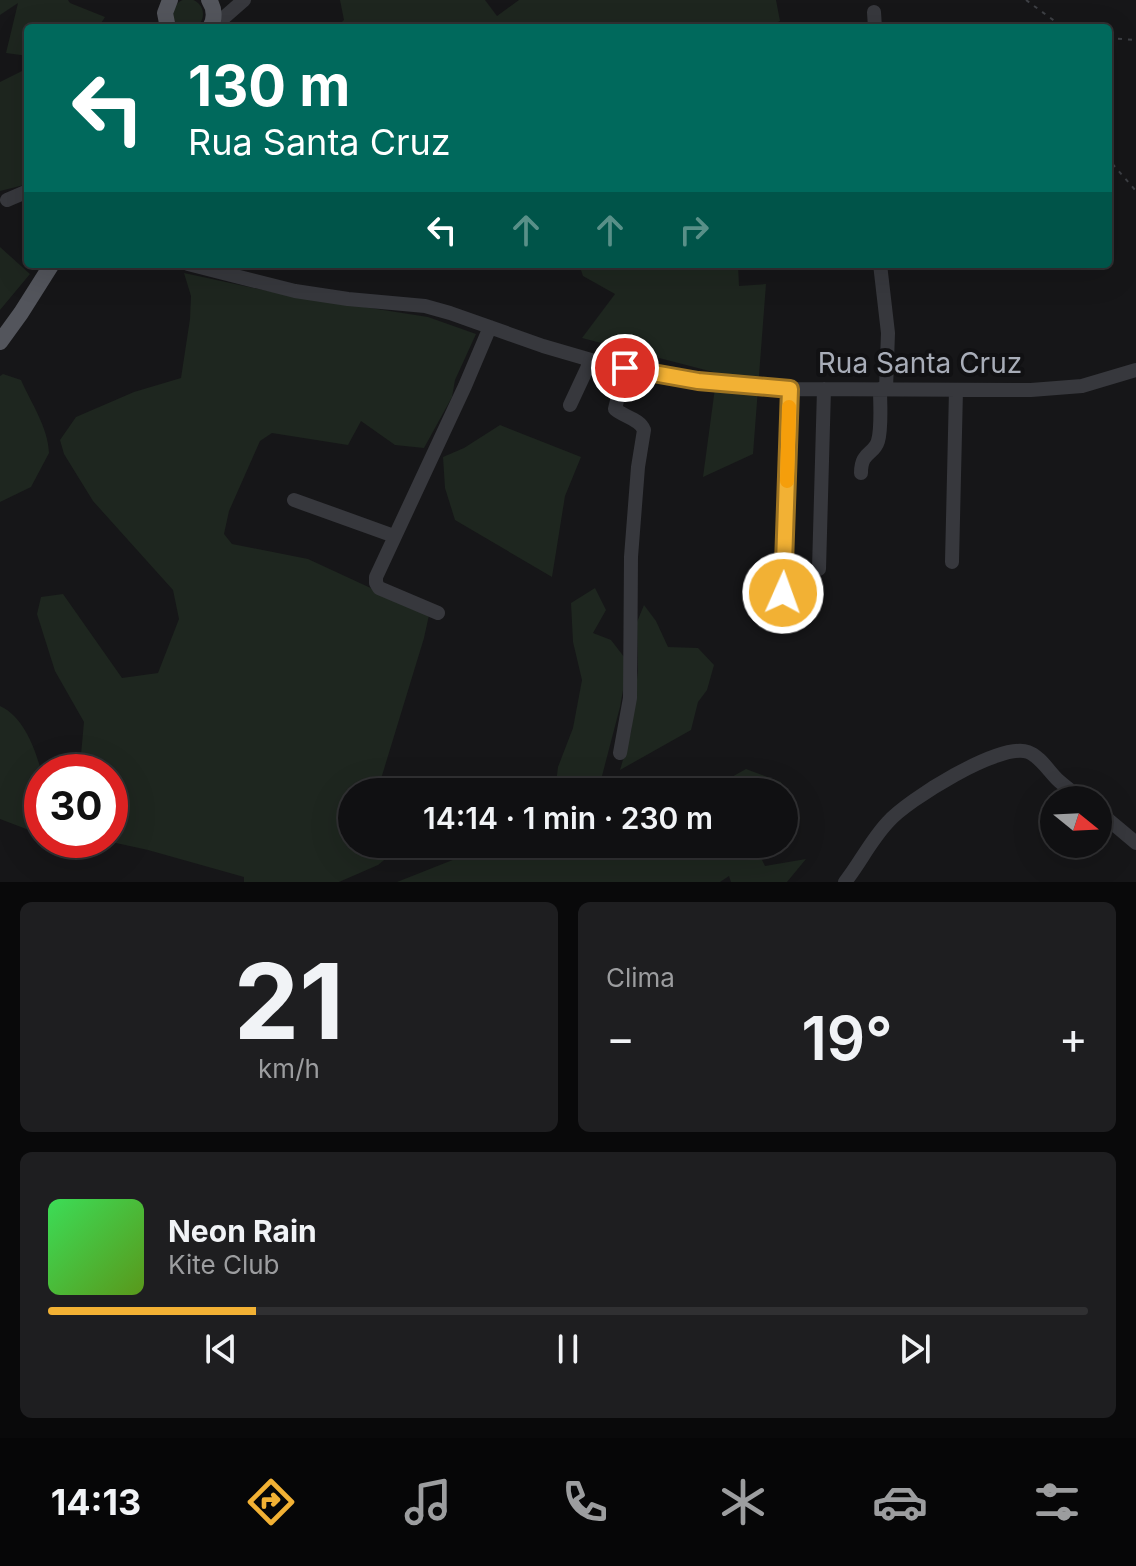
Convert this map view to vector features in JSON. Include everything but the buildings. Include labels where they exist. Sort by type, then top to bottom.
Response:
[{"type":"main road","points":[[209,0],[214,11],[212,24]]},
{"type":"main road","points":[[0,342],[49,268]]},
{"type":"street","points":[[216,24],[244,0]]},
{"type":"street","points":[[874,12],[875,24]]},
{"type":"street","points":[[7,200],[24,193]]},
{"type":"street","name":"Rua Santa Cruz","points":[[204,268],[295,291],[425,306],[591,360],[698,381],[790,389],[1031,390],[1082,386],[1136,370]]},
{"type":"street","points":[[861,473],[862,459],[874,448],[878,439],[883,389],[888,333],[880,268]]},
{"type":"street","points":[[438,613],[379,588],[377,571],[490,327]]},
{"type":"street","points":[[570,405],[591,360]]},
{"type":"street","points":[[620,753],[630,698],[631,557],[644,430],[640,423],[615,409],[625,368]]},
{"type":"street","points":[[783,593],[790,389]]},
{"type":"street","points":[[819,569],[824,389]]},
{"type":"street","points":[[952,562],[956,390]]},
{"type":"street","points":[[294,500],[394,536]]},
{"type":"street","points":[[845,882],[877,836],[904,807],[943,781],[999,755],[1024,750],[1031,752],[1066,786]]},
{"type":"street","points":[[1112,823],[1136,843]]},
{"type":"path","points":[[1026,0],[1059,24]]},
{"type":"path","points":[[1112,38],[1136,40]]},
{"type":"path","points":[[1112,163],[1136,191]]},
{"type":"shaded area","points":[[0,0],[68,0],[105,17],[101,24],[24,24],[24,55],[6,53],[18,3],[0,15]]},
{"type":"shaded area","points":[[182,0],[194,0],[202,8],[200,24],[176,24],[174,20],[174,8]]},
{"type":"shaded area","points":[[340,0],[485,0],[497,16],[519,0],[776,0],[780,21],[774,24],[340,24],[344,20]]},
{"type":"shaded area","points":[[24,70],[24,185],[0,191],[0,82]]},
{"type":"shaded area","points":[[0,247],[30,274],[0,310]]},
{"type":"shaded area","points":[[580,268],[738,268],[739,286],[766,284],[753,454],[703,477],[717,373],[582,338],[615,294],[583,276]]},
{"type":"shaded area","points":[[184,273],[287,295],[428,317],[476,334],[455,380],[452,397],[424,448],[395,445],[361,421],[348,445],[272,433],[260,441],[229,511],[224,534],[232,544],[308,559],[429,615],[381,778],[338,778],[338,858],[387,858],[378,865],[339,882],[244,882],[244,877],[128,846],[128,754],[81,754],[84,722],[55,671],[37,614],[41,597],[63,594],[122,678],[158,673],[179,619],[173,590],[93,501],[64,454],[60,440],[76,417],[134,392],[181,378],[191,296]]},
{"type":"shaded area","points":[[3,374],[21,380],[42,425],[49,453],[31,487],[0,502],[0,376]]},
{"type":"shaded area","points":[[500,425],[581,457],[565,496],[552,577],[455,520],[445,488],[443,457],[464,448]]},
{"type":"shaded area","points":[[595,588],[606,610],[593,633],[611,640],[628,662],[602,776],[598,778],[557,778],[573,728],[582,680],[573,642],[571,603]]},
{"type":"shaded area","points":[[644,605],[656,621],[668,647],[698,648],[714,665],[707,690],[698,702],[691,730],[620,770],[631,732],[638,671],[637,622]]},
{"type":"shaded area","points":[[0,706],[15,717],[36,754],[24,754],[24,828],[0,819]]},
{"type":"shaded area","points":[[746,769],[770,778],[730,778]]},
{"type":"shaded area","points":[[458,858],[761,858],[765,866],[806,859],[787,882],[731,882],[729,876],[720,882],[397,882]]},
{"type":"slow traffic","points":[[787,481],[789,407]]},
{"type":"route","points":[[625,368],[698,381],[790,389],[783,593]]}]
